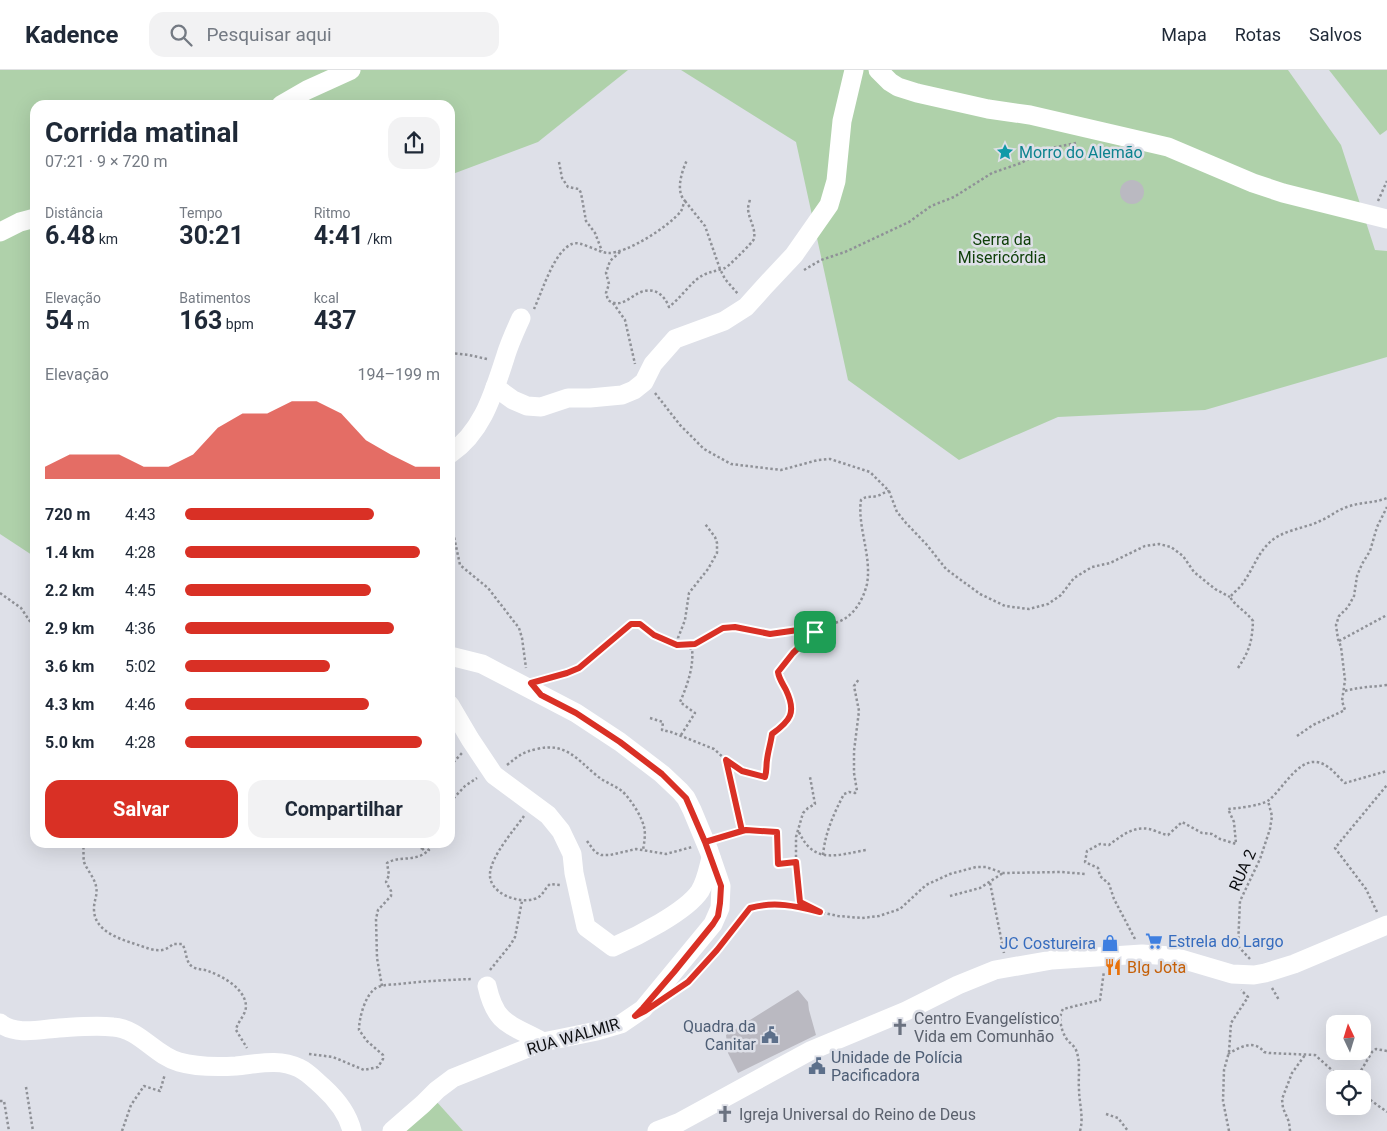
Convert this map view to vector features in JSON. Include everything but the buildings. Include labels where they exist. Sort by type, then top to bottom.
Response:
[{"type":"street","points":[[289,100],[306,90],[351,70]]},
{"type":"street","points":[[495,387],[513,400],[526,406],[541,408],[568,398],[622,395],[634,390],[644,382],[653,364],[675,339],[724,321],[746,308],[794,255],[829,205],[836,181],[842,122],[854,70]]},
{"type":"street","points":[[878,70],[898,87],[916,93],[1030,115],[1168,148],[1253,183],[1283,193],[1379,218]]},
{"type":"street","points":[[0,232],[30,219]]},
{"type":"street","points":[[455,450],[469,438],[490,401],[521,318]]},
{"type":"street","name":"RUA WALMIR","points":[[392,1131],[453,1078],[543,1042],[621,1024],[643,1008],[706,933],[718,916],[720,903],[721,886],[686,798],[662,774],[620,742],[530,686],[482,664],[455,657]]},
{"type":"street","points":[[455,714],[492,771],[554,821],[569,845],[572,854],[574,873],[586,927],[613,946],[630,939],[674,914],[696,896],[703,884],[707,848]]},
{"type":"street","points":[[657,1131],[678,1123],[810,1051],[906,1011],[981,975],[1006,966],[1052,960],[1142,954],[1171,956],[1246,974],[1264,973],[1294,964],[1385,926]]},
{"type":"street","points":[[486,983],[494,1010],[502,1020],[543,1042]]},
{"type":"street","points":[[0,1023],[12,1029],[30,1030],[113,1027],[128,1030],[170,1059],[180,1062],[236,1066],[282,1062],[302,1069],[330,1094],[346,1115],[352,1131]]},
{"type":"path","points":[[800,272],[821,260],[854,248],[909,222],[931,206],[954,197],[992,173],[1021,163],[1047,149],[1077,143]]},
{"type":"path","points":[[687,160],[682,173],[681,198],[705,226],[720,269],[725,279],[740,296]]},
{"type":"path","points":[[559,162],[562,178],[568,187],[579,189],[581,193],[586,221],[595,233],[603,252]]},
{"type":"path","points":[[1379,218],[1387,181]]},
{"type":"path","points":[[685,201],[682,210],[663,229],[620,252],[610,261],[606,273],[610,284],[606,293],[608,300],[620,304],[641,292],[653,290],[667,301],[669,307],[696,280],[707,273],[726,268],[754,241],[754,230],[748,209],[750,198]]},
{"type":"path","points":[[521,318],[534,311],[558,254],[572,244],[578,243],[608,253],[620,252]]},
{"type":"path","points":[[613,303],[624,320],[633,360],[644,382],[680,425],[704,449],[731,464],[781,470],[818,460],[830,459],[870,472],[890,491],[898,512],[946,569],[980,594],[1005,606],[1029,609],[1048,604],[1061,595],[1074,578],[1092,566],[1110,562],[1145,546],[1158,544],[1171,547],[1183,556],[1194,572],[1230,597],[1235,606],[1241,608],[1253,621],[1253,636],[1249,649],[1238,668]]},
{"type":"path","points":[[455,353],[504,361]]},
{"type":"path","points":[[650,718],[663,722],[662,730],[714,749],[742,771],[765,777],[768,769],[767,760],[772,734],[788,722],[791,713],[790,701],[778,672],[793,653],[815,632],[852,614],[863,595],[867,583],[868,566],[861,500],[890,491]]},
{"type":"path","points":[[1230,597],[1243,583],[1265,548],[1276,537],[1321,521],[1336,510],[1387,498]]},
{"type":"path","points":[[1297,736],[1313,725],[1345,710],[1342,701],[1345,691],[1345,680],[1336,625],[1339,616],[1348,607],[1354,596],[1360,570],[1370,551],[1377,527],[1387,507]]},
{"type":"path","points":[[680,645],[678,638],[685,620],[689,593],[708,570],[716,553],[717,543],[715,536],[705,524]]},
{"type":"path","points":[[455,545],[460,564],[488,588],[519,628],[530,686],[579,668],[631,624],[640,624],[659,638],[692,649],[689,680],[680,702],[695,713],[681,736]]},
{"type":"path","points":[[0,593],[20,608],[30,622]]},
{"type":"path","points":[[1339,642],[1387,615]]},
{"type":"path","points":[[680,645],[695,644],[723,628],[735,627],[770,634],[798,630],[815,632]]},
{"type":"path","points":[[823,855],[826,836],[844,794],[857,791],[854,773],[854,751],[859,711],[854,686],[858,679]]},
{"type":"path","points":[[1345,691],[1362,687],[1387,685]]},
{"type":"path","points":[[455,797],[465,786],[522,753],[549,746],[559,748],[580,760],[597,776],[622,791],[631,801],[644,827],[643,850]]},
{"type":"path","points":[[726,760],[742,831]]},
{"type":"path","points":[[1142,954],[1129,925],[1114,899],[1109,884],[1100,876],[1098,868],[1085,862],[1087,851],[1100,844],[1109,845],[1135,828],[1151,829],[1156,833],[1168,836],[1182,822],[1202,833],[1212,834],[1236,844],[1234,822],[1228,810],[1268,801],[1294,773],[1310,762],[1326,765],[1345,783],[1387,770]]},
{"type":"path","points":[[800,902],[795,844],[803,813],[815,804],[810,777]]},
{"type":"path","points":[[1385,926],[1366,890],[1335,848],[1387,785]]},
{"type":"path","name":"RUA 2","points":[[1228,1054],[1231,1023],[1248,997],[1241,990],[1252,962],[1238,946],[1240,902],[1254,874],[1268,838],[1272,816],[1268,801]]},
{"type":"path","points":[[535,806],[525,814],[498,854],[490,872],[490,879],[502,894],[522,901],[534,899],[542,895],[550,884]]},
{"type":"path","points":[[587,841],[595,852],[601,855],[610,855],[636,849],[666,854],[707,848],[742,831],[759,830],[777,832],[778,864],[796,862]]},
{"type":"path","points":[[798,830],[803,840],[815,853],[835,856],[866,850]]},
{"type":"path","points":[[83,848],[84,860],[96,884],[98,893],[94,906],[95,916],[106,932],[117,938],[161,951],[168,949],[173,944],[182,944],[185,947],[191,966],[195,969],[207,970],[219,975],[236,986],[246,1003],[246,1008],[236,1030],[243,1044],[262,1063]]},
{"type":"path","points":[[382,986],[377,952],[376,918],[380,906],[391,896],[386,882],[389,875],[386,862],[421,856],[429,850],[426,848],[422,850],[422,848]]},
{"type":"path","points":[[779,904],[848,918],[879,916],[900,910],[926,885],[950,874],[976,866],[986,867],[1003,874],[1062,872],[1086,874]]},
{"type":"path","points":[[950,896],[970,892],[990,883],[1003,874]]},
{"type":"path","points":[[990,883],[1006,966]]},
{"type":"path","points":[[308,1054],[333,1057],[364,1070],[378,1068],[383,1059],[383,1054],[362,1037],[359,1030],[359,1021],[371,993],[382,986],[444,980],[482,979],[486,983],[492,968],[512,944],[522,901]]},
{"type":"path","points":[[696,972],[717,950],[750,908],[770,904],[800,902],[820,912]]},
{"type":"path","points":[[1080,1131],[1082,1121],[1078,1057],[1076,1048],[1066,1039],[1060,1013],[1063,1009],[1100,1000],[1105,957]]},
{"type":"path","points":[[1229,1131],[1222,1086],[1228,1054],[1245,1045],[1253,1045],[1261,1048],[1264,1052],[1314,1055],[1332,1070]]},
{"type":"path","points":[[1361,1070],[1372,1052],[1376,1049],[1387,1051]]},
{"type":"path","points":[[1290,1131],[1282,1099],[1292,1073],[1305,1055]]},
{"type":"path","points":[[122,1131],[131,1105],[144,1086],[160,1091],[170,1059]]},
{"type":"path","points":[[26,1086],[33,1131]]},
{"type":"path","points":[[1371,1100],[1387,1112]]},
{"type":"path","points":[[0,1101],[4,1101],[9,1131]]},
{"type":"path","points":[[1106,1114],[1118,1118],[1128,1131]]},
{"type":"green space","points":[[0,70],[628,70],[538,142],[455,173],[455,100],[30,100],[30,554],[0,534]]},
{"type":"green space","name":"Serra da Misericórdia","points":[[681,70],[1288,70],[1341,145],[1375,250],[1387,251],[1387,357],[1205,410],[1058,417],[959,460],[848,380],[796,142]]},
{"type":"green space","points":[[1329,70],[1387,70],[1387,130],[1380,135]]},
{"type":"green space","points":[[436,1101],[463,1131],[402,1131]]},
{"type":"place","name":"Morro do Alemão","points":[[1005,152]]},
{"type":"place","name":"Estrela do Largo","points":[[1154,941]]},
{"type":"place","name":"JC Costureira","points":[[1110,943]]},
{"type":"place","name":"BIg Jota","points":[[1113,967]]},
{"type":"place","name":"Centro Evangelístico Vida em Comunhão","points":[[900,1027]]},
{"type":"place","name":"Quadra da Canitar","points":[[770,1035]]},
{"type":"place","name":"Unidade de Polícia Pacificadora","points":[[817,1066]]},
{"type":"place","name":"Igreja Universal do Reino de Deus","points":[[725,1114]]},
{"type":"route","points":[[815,632],[793,653],[778,672],[779,679],[790,701],[791,713],[788,722],[772,734],[767,760],[768,769],[765,777],[742,771],[726,760],[742,831],[705,842],[721,886],[718,916],[674,972],[635,1016],[688,982],[728,937],[750,908],[779,904],[820,912],[800,902],[796,862],[778,864],[777,832],[746,830],[705,842],[686,798],[662,774],[620,742],[576,713],[541,695],[531,683],[579,668],[631,624],[640,624],[659,638],[677,645],[695,644],[711,637],[723,628],[735,627],[770,634],[798,630],[815,632]]}]
